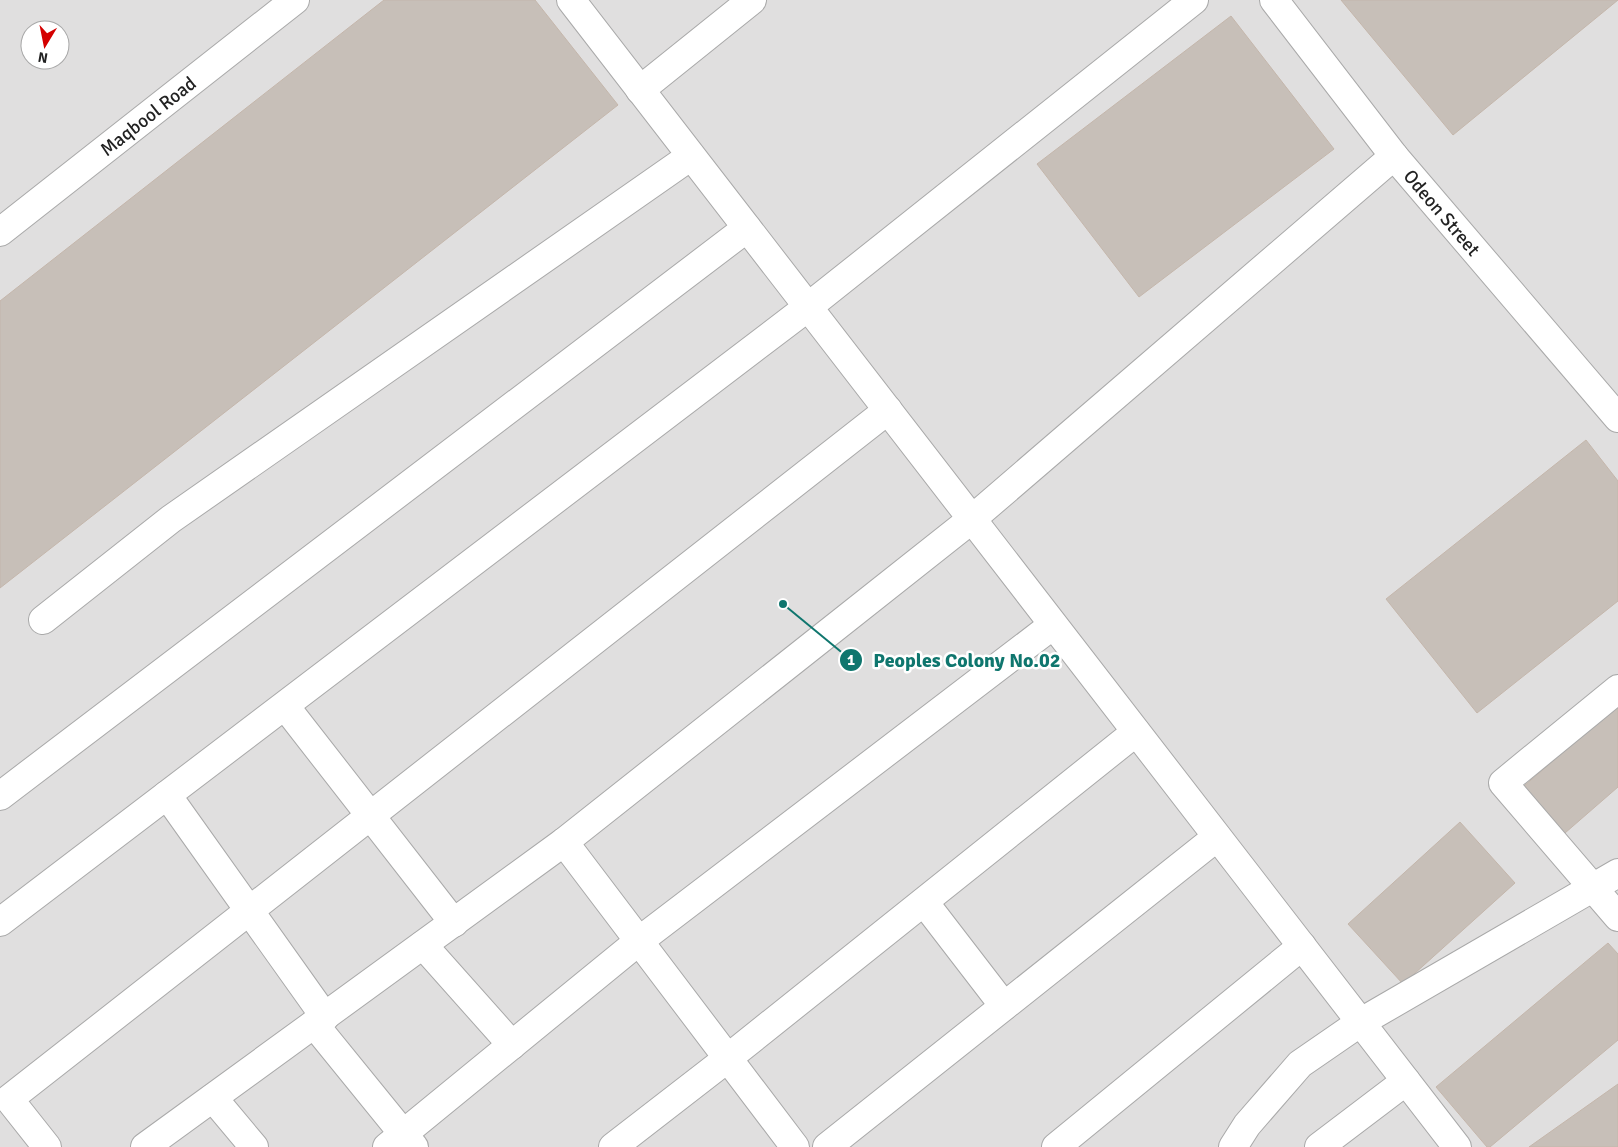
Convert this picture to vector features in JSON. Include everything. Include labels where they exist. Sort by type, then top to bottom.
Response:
[{"type":"street","name":"Maqbool Road","points":[[0,232],[295,0]]},
{"type":"street","points":[[570,0],[1457,1147]]},
{"type":"street","points":[[640,90],[752,0]]},
{"type":"street","points":[[0,922],[808,307],[1194,0]]},
{"type":"street","name":"Odeon Street","points":[[1274,0],[1394,156],[1609,389],[1618,418]]},
{"type":"street","points":[[43,620],[172,519],[691,156]]},
{"type":"street","points":[[145,1147],[564,842],[972,519],[1394,156]]},
{"type":"street","points":[[0,796],[747,228]]},
{"type":"street","points":[[47,1147],[9,1099],[888,410]]},
{"type":"street","points":[[167,795],[249,911],[401,1143],[512,1045],[639,941],[1053,625]]},
{"type":"street","points":[[1618,689],[1503,783],[1618,917]]},
{"type":"street","points":[[285,706],[454,923]]},
{"type":"street","points":[[613,1147],[728,1058],[1136,732]]},
{"type":"street","points":[[827,1147],[1217,837]]},
{"type":"street","points":[[564,842],[795,1147]]},
{"type":"street","points":[[1233,1147],[1247,1125],[1300,1064],[1361,1022],[1618,872]]},
{"type":"street","points":[[924,902],[1004,1006]]},
{"type":"street","points":[[423,945],[512,1045]]},
{"type":"street","points":[[1056,1147],[1302,946]]},
{"type":"street","points":[[1318,1147],[1406,1082]]},
{"type":"street","points":[[213,1098],[254,1147]]},
{"type":"shaded area","points":[[0,0],[1618,0],[1618,1147],[0,1147]]},
{"type":"building","points":[[384,0],[535,0],[618,105],[0,588],[0,301]]},
{"type":"building","points":[[1341,0],[1618,0],[1453,135]]},
{"type":"building","points":[[1231,16],[1334,149],[1139,297],[1037,164]]},
{"type":"building","points":[[1586,440],[1618,481],[1618,601],[1477,713],[1386,599]]},
{"type":"building","points":[[1618,705],[1618,787],[1565,833],[1524,786]]},
{"type":"building","points":[[1460,822],[1515,883],[1403,984],[1348,924]]},
{"type":"building","points":[[1608,943],[1618,954],[1618,1040],[1490,1147],[1487,1147],[1436,1087]]},
{"type":"building","points":[[1618,1084],[1618,1147],[1529,1147]]},
{"type":"place","name":"Peoples Colony No.02","points":[[783,604]]}]
